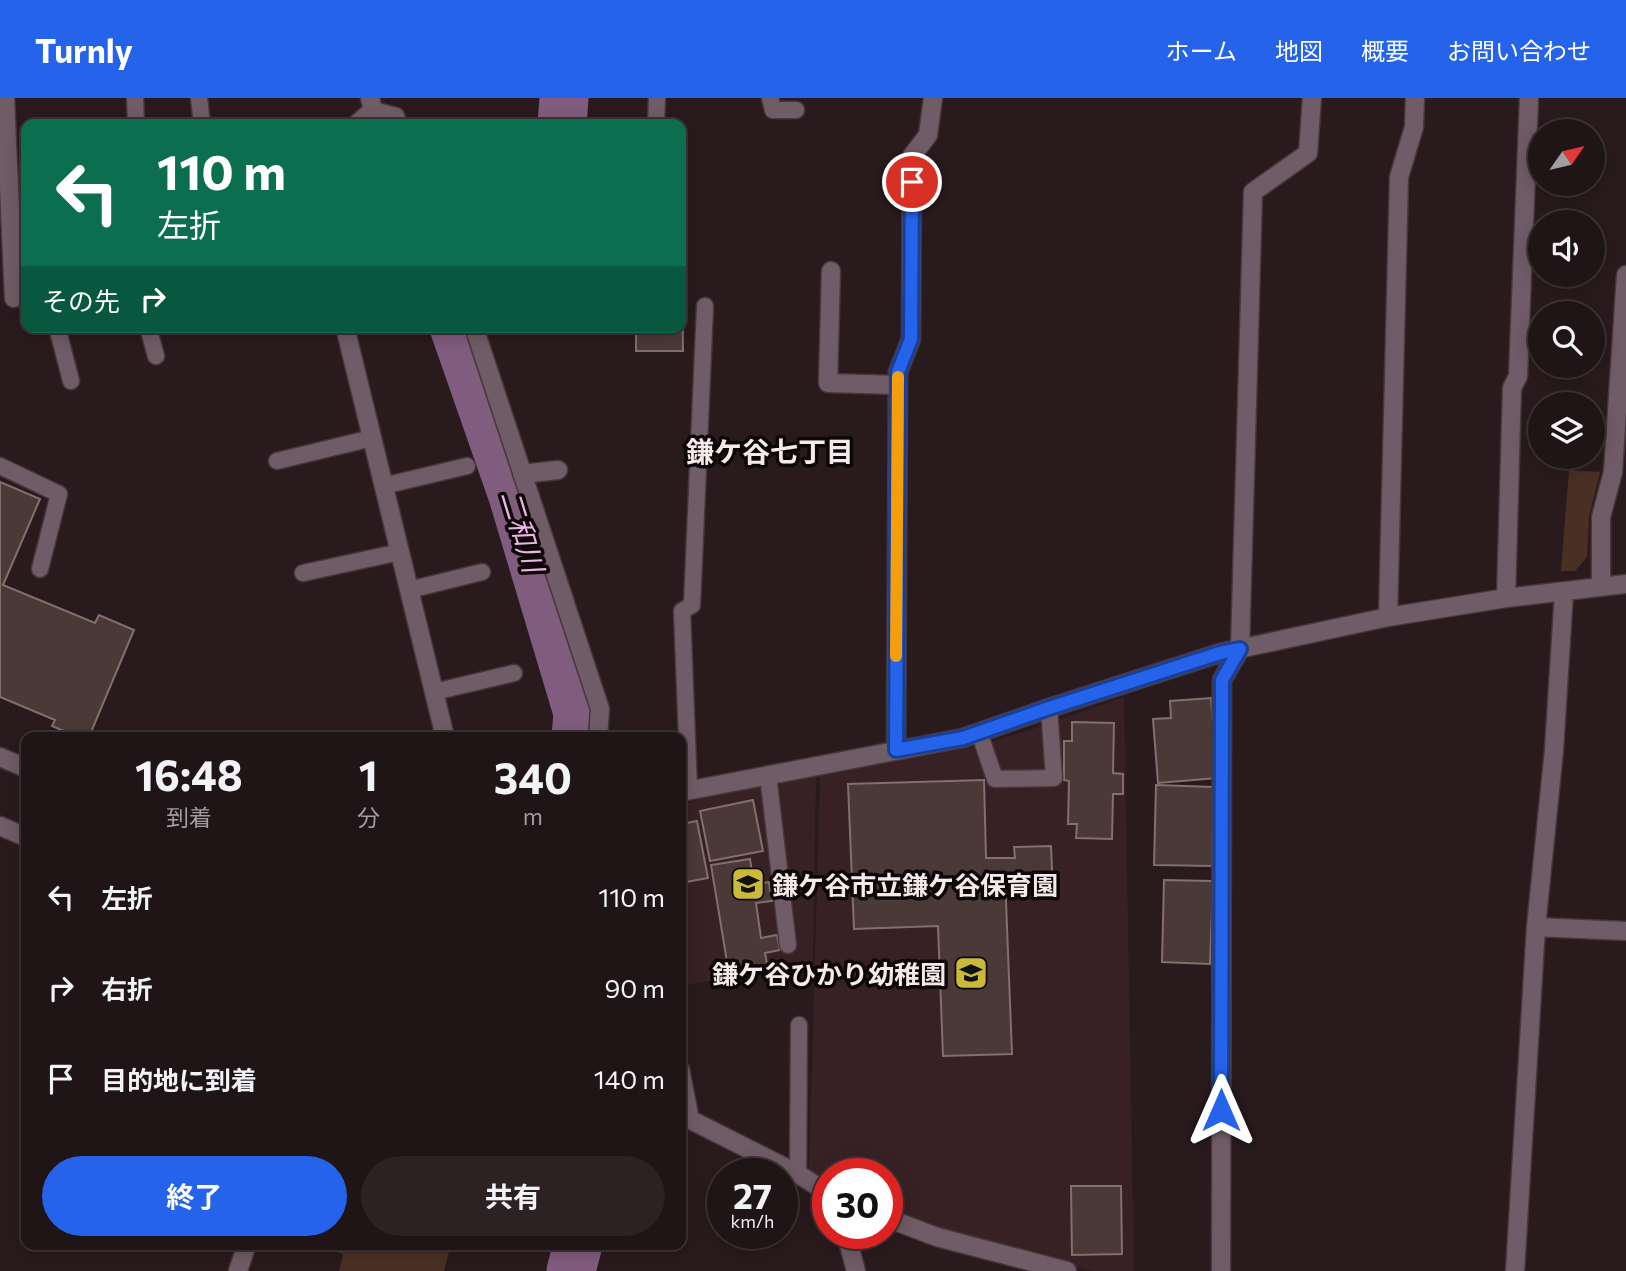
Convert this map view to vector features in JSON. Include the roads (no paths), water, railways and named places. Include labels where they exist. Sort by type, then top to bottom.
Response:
[{"type":"street","points":[[5,98],[14,299]]},
{"type":"street","points":[[896,750],[898,372],[911,339],[912,156],[928,135],[933,98]]},
{"type":"street","points":[[1221,1271],[1222,680],[1240,649],[1253,192],[1308,153],[1312,98]]},
{"type":"street","points":[[1388,617],[1399,177],[1414,127],[1415,98]]},
{"type":"street","points":[[1506,598],[1511,388],[1518,376],[1530,98]]},
{"type":"street","points":[[360,119],[371,104]]},
{"type":"street","points":[[831,271],[828,383],[898,385]]},
{"type":"street","points":[[1601,587],[1601,517],[1613,472],[1626,275]]},
{"type":"street","points":[[346,333],[443,732]]},
{"type":"street","points":[[476,333],[600,709],[598,732]]},
{"type":"street","points":[[522,474],[558,470]]},
{"type":"street","points":[[686,791],[963,738],[1220,653],[1388,617],[1506,598],[1626,584]]},
{"type":"street","points":[[1515,1271],[1536,927],[1554,750],[1564,592]]},
{"type":"street","points":[[0,757],[21,766]]},
{"type":"street","points":[[0,826],[21,835]]},
{"type":"street","points":[[1536,927],[1626,931]]},
{"type":"street","points":[[686,1117],[767,1158]]},
{"type":"street","points":[[798,1174],[812,1183]]},
{"type":"street","points":[[903,1224],[937,1237],[1067,1271]]},
{"type":"street","points":[[850,1249],[856,1271]]},
{"type":"street","points":[[238,1271],[245,1250]]},
{"type":"lane","points":[[135,98],[136,119]]},
{"type":"lane","points":[[200,98],[202,119]]},
{"type":"lane","points":[[656,119],[657,98]]},
{"type":"lane","points":[[770,98],[773,110],[796,110]]},
{"type":"lane","points":[[371,104],[397,119]]},
{"type":"lane","points":[[684,732],[682,611],[692,605],[705,306]]},
{"type":"lane","points":[[59,333],[71,381]]},
{"type":"lane","points":[[150,333],[156,356]]},
{"type":"lane","points":[[276,461],[372,438]]},
{"type":"lane","points":[[0,466],[59,494],[40,569]]},
{"type":"lane","points":[[383,486],[467,466]]},
{"type":"lane","points":[[303,573],[400,552]]},
{"type":"lane","points":[[409,590],[482,572]]},
{"type":"lane","points":[[434,692],[514,673]]},
{"type":"lane","points":[[979,732],[995,779],[1054,778],[1049,708]]},
{"type":"lane","points":[[768,775],[788,945]]},
{"type":"lane","points":[[798,1174],[799,1025]]},
{"type":"waterway","name":"二和川","points":[[562,119],[564,98]]},
{"type":"waterway","name":"二和川","points":[[456,333],[513,496],[578,713],[576,732]]},
{"type":"waterway","name":"二和川","points":[[571,1271],[576,1250]]},
{"type":"place","name":"鎌ケ谷市立鎌ケ谷保育園","points":[[748,884]]},
{"type":"place","name":"鎌ケ谷ひかり幼稚園","points":[[971,973]]},
{"type":"district","name":"鎌ケ谷七丁目","points":[[770,451]]}]
